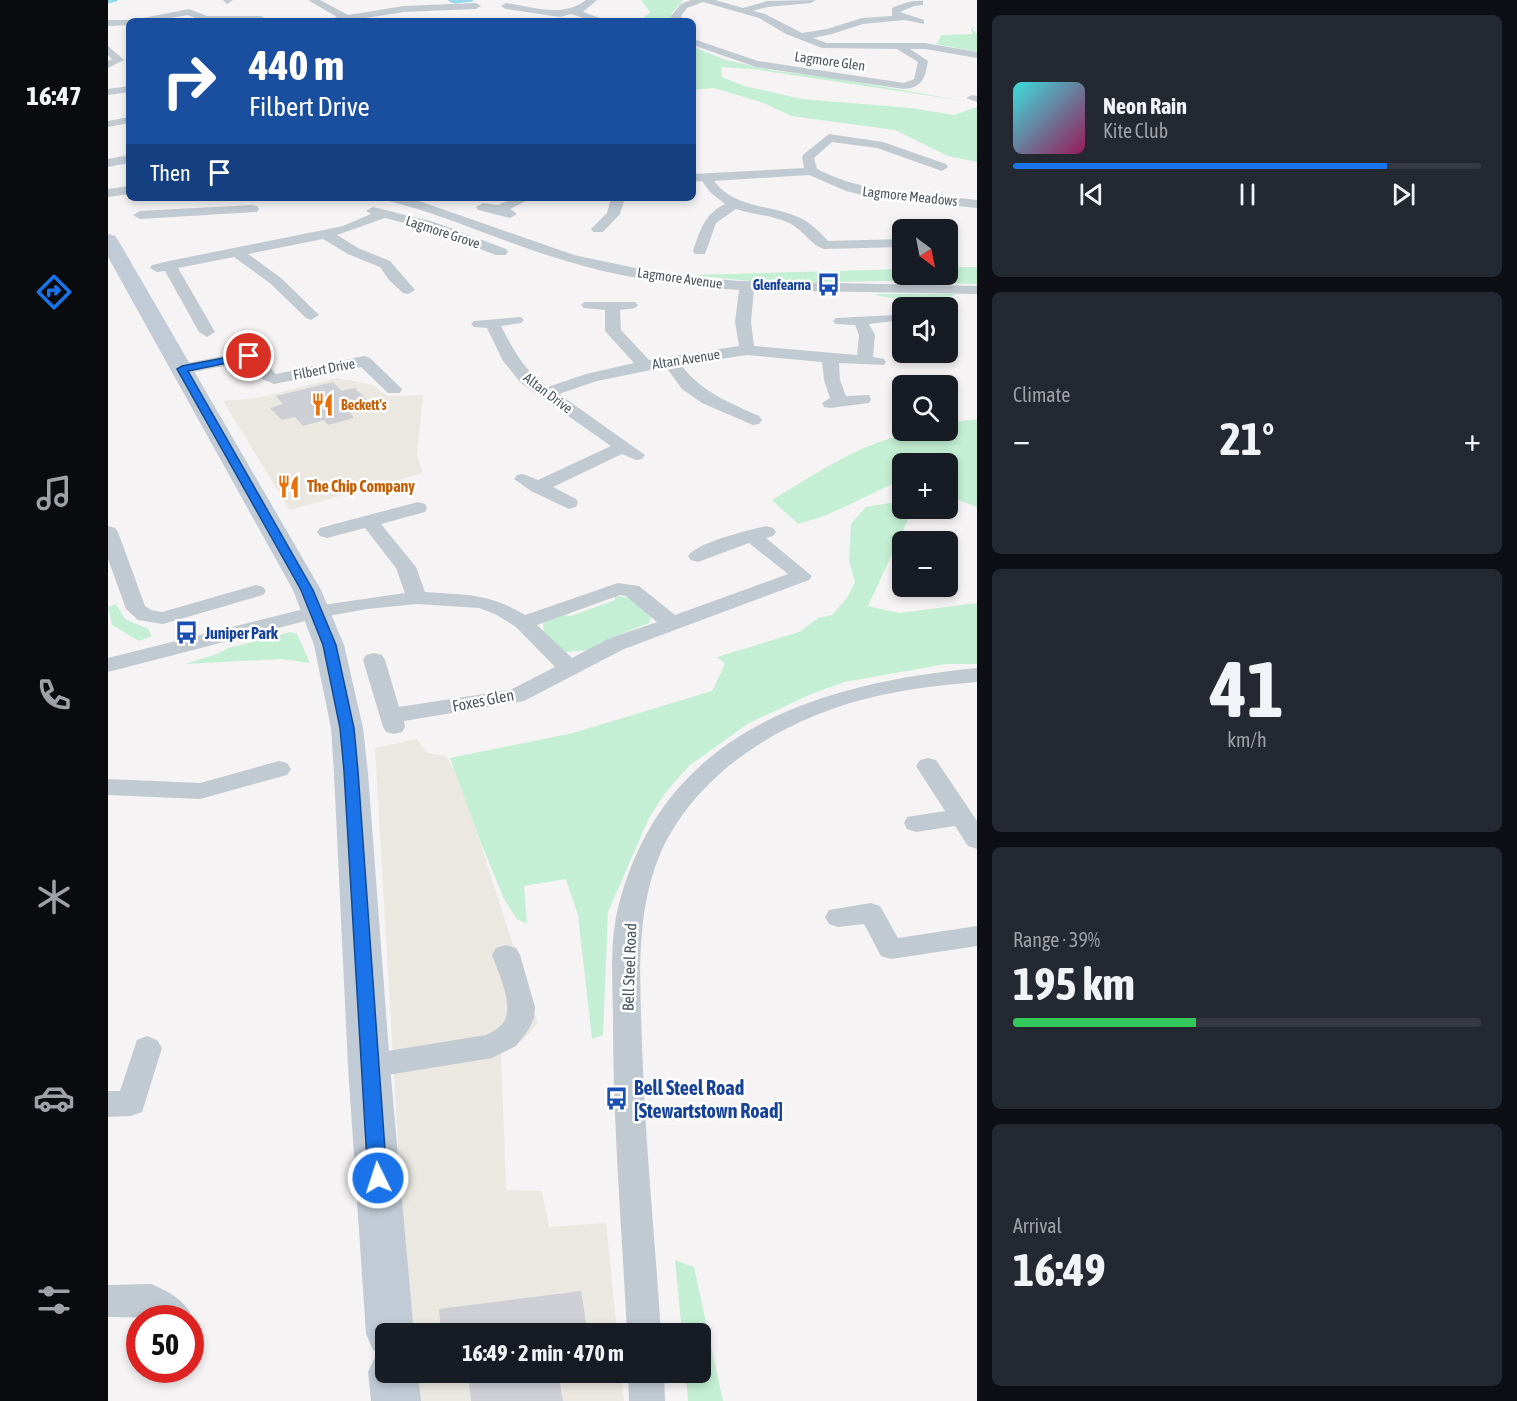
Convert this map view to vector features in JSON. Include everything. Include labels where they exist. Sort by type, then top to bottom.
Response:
[{"type":"main road","points":[[108,240],[307,590],[329,645],[347,728],[369,1066],[389,1323]]},
{"type":"main road","points":[[394,1383],[396,1401]]},
{"type":"street","points":[[313,0],[348,18],[405,9],[493,5],[573,12],[593,18]]},
{"type":"street","points":[[573,12],[592,0]]},
{"type":"street","points":[[677,18],[676,16],[684,6],[700,0]]},
{"type":"street","name":"Lagmore Glen","points":[[705,0],[762,16],[800,37],[826,46],[936,47],[977,55]]},
{"type":"street","name":"Lagmore Glen","points":[[745,10],[767,4],[811,0]]},
{"type":"street","points":[[901,0],[917,3],[895,10],[895,14],[902,18]]},
{"type":"street","points":[[544,10],[583,7]]},
{"type":"street","points":[[405,9],[423,18]]},
{"type":"street","points":[[154,18],[189,12],[204,18]]},
{"type":"street","name":"Lagmore Glen","points":[[800,37],[829,32],[862,21],[902,18],[921,22]]},
{"type":"street","points":[[108,23],[126,26]]},
{"type":"street","name":"Lagmore Glen","points":[[696,44],[756,64],[873,82],[912,85],[920,80],[923,61],[900,46]]},
{"type":"street","points":[[108,65],[119,60],[112,47]]},
{"type":"street","points":[[108,92],[126,89]]},
{"type":"street","name":"Lagmore Meadows","points":[[811,171],[808,158],[829,138],[879,145],[942,167]]},
{"type":"street","points":[[108,165],[126,160]]},
{"type":"street","name":"Lagmore Meadows","points":[[699,178],[811,171],[848,189],[884,195],[977,204]]},
{"type":"street","name":"Lagmore Meadows","points":[[699,178],[722,199],[734,205],[793,219],[812,232],[824,245],[892,243]]},
{"type":"street","points":[[108,193],[126,190]]},
{"type":"street","name":"Lagmore Avenue","points":[[408,201],[426,205],[580,261],[661,277],[747,287],[798,289],[919,286],[977,290]]},
{"type":"street","points":[[426,205],[434,201]]},
{"type":"street","points":[[483,207],[505,211],[520,201]]},
{"type":"street","points":[[584,228],[604,231],[617,201]]},
{"type":"street","points":[[700,251],[709,223],[715,214],[734,205]]},
{"type":"street","name":"Lagmore Grove","points":[[207,332],[163,266],[238,253],[347,229],[378,213],[429,225],[501,252]]},
{"type":"street","points":[[137,216],[256,215],[273,244]]},
{"type":"street","points":[[325,234],[353,251],[385,264],[394,277],[408,290]]},
{"type":"street","points":[[683,253],[700,251],[715,254]]},
{"type":"street","points":[[238,253],[276,281],[311,315]]},
{"type":"street","points":[[747,287],[743,322],[747,350]]},
{"type":"street","points":[[589,305],[630,305]]},
{"type":"street","points":[[612,305],[613,330],[645,365]]},
{"type":"street","points":[[841,321],[889,318]]},
{"type":"street","name":"Altan Drive","points":[[516,320],[485,324],[527,380],[629,451],[530,483],[570,503]]},
{"type":"street","name":"Altan Avenue","points":[[546,393],[592,377],[645,365],[747,350],[871,361],[867,335],[860,320]]},
{"type":"street","name":"Filbert Drive","points":[[182,369],[249,356],[266,375],[274,379],[364,361],[394,389]]},
{"type":"street","points":[[830,357],[835,402],[863,399]]},
{"type":"street","points":[[669,360],[688,385],[702,395],[755,420]]},
{"type":"street","points":[[327,532],[418,508]]},
{"type":"street","points":[[369,521],[406,567],[417,598]]},
{"type":"street","points":[[108,532],[136,609],[145,616],[164,618],[232,604],[256,591]]},
{"type":"street","name":"Foxes Glen","points":[[374,660],[392,722],[516,696],[616,644],[807,574],[762,534],[724,545],[698,556]]},
{"type":"street","points":[[523,623],[618,589],[632,590],[672,624]]},
{"type":"street","points":[[108,665],[316,612],[367,603],[417,598],[482,602],[502,610],[523,623],[569,668]]},
{"type":"street","name":"Bell Steel Road","points":[[643,1323],[627,1060],[626,951],[631,909],[653,843],[679,803],[709,770],[759,732],[823,702],[888,685],[977,675]]},
{"type":"street","points":[[928,766],[960,818],[977,840]]},
{"type":"street","points":[[108,787],[200,791],[279,769]]},
{"type":"street","points":[[916,823],[960,818]]},
{"type":"street","points":[[838,917],[871,913],[891,949],[977,936]]},
{"type":"street","points":[[369,1066],[492,1046],[504,1041],[516,1030],[521,1017],[520,1004],[506,955]]},
{"type":"street","points":[[108,1104],[131,1103],[147,1048]]},
{"type":"street","points":[[108,1301],[151,1300],[158,1305]]},
{"type":"street","points":[[646,1383],[647,1401]]},
{"type":"shaded area","points":[[337,378],[373,385],[387,396],[423,395],[417,455],[423,473],[290,510],[223,401],[258,398]]},
{"type":"shaded area","points":[[417,739],[427,753],[446,756],[460,780],[538,1023],[523,1040],[501,1054],[506,1190],[542,1191],[549,1227],[606,1223],[616,1323],[408,1323],[375,748]]},
{"type":"shaded area","points":[[412,1383],[622,1383],[624,1401],[413,1401]]},
{"type":"green space","points":[[641,0],[683,0],[671,14],[673,18],[643,18],[650,12]]},
{"type":"green space","points":[[974,26],[973,30],[977,34],[977,52],[936,44],[942,35],[973,34],[971,30]]},
{"type":"green space","points":[[696,48],[726,60],[775,71],[828,77],[965,101],[752,69],[721,67],[722,77],[744,86],[802,99],[911,108],[954,115],[977,107],[977,162],[948,156],[895,130],[791,116],[764,103],[714,88],[696,90]]},
{"type":"green space","points":[[958,267],[977,267],[977,284],[958,283]]},
{"type":"green space","points":[[892,269],[892,281],[769,283],[691,275]]},
{"type":"green space","points":[[958,294],[947,297],[892,298],[875,295]]},
{"type":"green space","points":[[977,419],[977,507],[958,500],[958,453],[892,453],[892,484],[827,515],[798,524],[772,500],[835,462],[892,438],[892,441],[958,441],[958,422]]},
{"type":"green space","points":[[892,503],[892,519],[908,519],[903,531],[892,531],[892,554],[868,606],[899,613],[977,603],[977,664],[946,664],[844,682],[809,695],[749,723],[690,765],[665,793],[649,818],[608,912],[603,1035],[592,1039],[578,915],[566,879],[524,886],[527,924],[517,919],[504,899],[450,758],[573,733],[712,691],[725,664],[717,657],[799,632],[818,618],[832,615],[847,598],[855,582],[849,561],[851,524],[866,507]]},
{"type":"green space","points":[[614,596],[633,598],[651,617],[649,623],[602,642],[590,650],[565,652],[544,633],[543,623],[562,615],[571,616],[615,600]]},
{"type":"green space","points":[[116,604],[125,619],[148,629],[152,636],[139,641],[112,625],[108,607]]},
{"type":"green space","points":[[291,632],[297,634],[310,663],[281,659],[185,664],[228,648]]},
{"type":"green space","points":[[675,1260],[694,1267],[706,1323],[681,1323]]},
{"type":"green space","points":[[711,1346],[723,1401],[688,1401],[687,1383],[711,1383]]},
{"type":"building","name":"Beckett's","points":[[333,382],[342,391],[355,388],[374,407],[350,413],[354,418],[328,425],[324,420],[303,426],[295,417],[282,420],[270,408],[283,404],[276,396]]},
{"type":"building","points":[[581,1291],[586,1323],[440,1323],[439,1309]]},
{"type":"building","points":[[469,1383],[560,1383],[563,1401],[471,1401]]},
{"type":"waterway","points":[[108,2],[116,0]]},
{"type":"waterway","points":[[450,0],[455,2],[472,0]]},
{"type":"place","name":"Glenfearna","points":[[829,285]]},
{"type":"place","name":"Beckett's","points":[[323,405]]},
{"type":"place","name":"The Chip Company","points":[[289,486]]},
{"type":"place","name":"Juniper Park","points":[[187,633]]},
{"type":"place","name":"Bell Steel Road [Stewartstown Road]","points":[[616,1099]]},
{"type":"route","points":[[249,356],[182,369],[307,590],[329,645],[336,671],[347,728],[351,771],[378,1178]]}]
